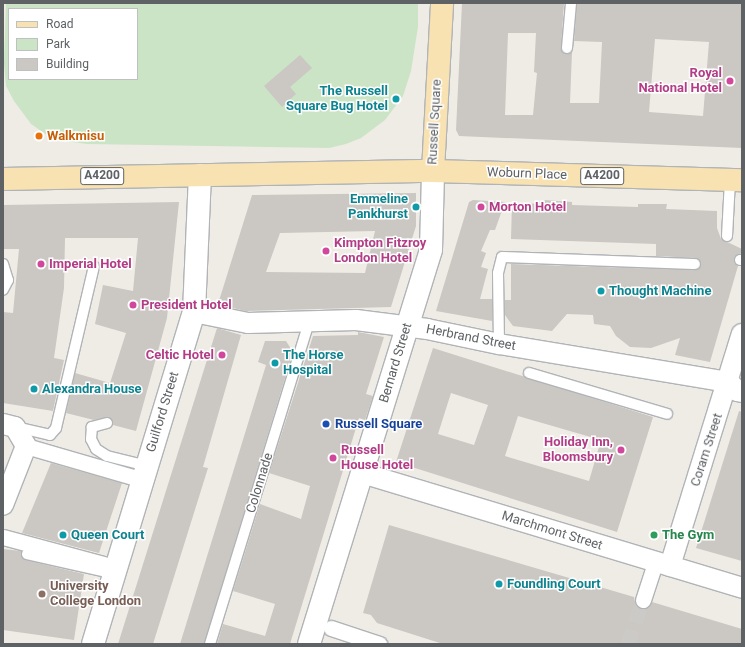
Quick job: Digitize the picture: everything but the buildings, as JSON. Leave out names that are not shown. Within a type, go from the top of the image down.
[{"type":"main road","name":"Russell Square","points":[[3,179],[433,171],[442,3]]},
{"type":"main road","name":"Woburn Place","points":[[433,171],[736,180]]},
{"type":"main road","name":"Bernard Street","points":[[309,644],[431,250],[433,171]]},
{"type":"main road","name":"Guilford Street","points":[[93,644],[110,569],[145,473],[194,312],[200,175]]},
{"type":"street","name":"Herbrand Street","points":[[194,312],[248,323],[356,320],[407,326],[735,387]]},
{"type":"street","name":"Coram Street","points":[[662,564],[735,387],[742,334]]},
{"type":"street","points":[[9,425],[26,446],[145,473]]},
{"type":"street","points":[[3,505],[26,446]]},
{"type":"street","name":"Marchmont Street","points":[[362,473],[742,588]]},
{"type":"street","points":[[3,537],[110,569]]},
{"type":"street","points":[[643,600],[662,564]]},
{"type":"street","points":[[331,628],[379,644]]},
{"type":"lane","points":[[568,48],[571,3]]},
{"type":"lane","points":[[727,236],[736,180]]},
{"type":"lane","points":[[499,344],[498,273],[502,257],[695,264]]},
{"type":"lane","points":[[3,264],[8,280],[3,290]]},
{"type":"lane","points":[[9,425],[50,435],[56,428],[94,266]]},
{"type":"lane","name":"Colonnade","points":[[210,644],[309,322]]},
{"type":"lane","points":[[529,373],[667,414]]},
{"type":"lane","points":[[107,423],[92,427],[91,438],[96,448],[107,456],[145,473]]},
{"type":"lane","points":[[27,554],[110,569]]},
{"type":"green space","points":[[6,3],[418,3],[418,27],[411,71],[403,96],[385,120],[361,138],[346,144],[329,148],[87,144],[65,141],[47,135],[31,124],[14,101],[6,86],[4,63]]},
{"type":"tunnel","points":[[628,644],[643,600]]},
{"type":"place","name":"Royal National Hotel","points":[[730,81]]},
{"type":"place","name":"The Russell Square Bug Hotel","points":[[396,99]]},
{"type":"place","name":"Walkmisu","points":[[39,136]]},
{"type":"place","name":"Emmeline Pankhurst","points":[[416,207]]},
{"type":"place","name":"Morton Hotel","points":[[481,207]]},
{"type":"place","name":"Kimpton Fitzroy London Hotel","points":[[326,251]]},
{"type":"place","name":"Imperial Hotel","points":[[41,264]]},
{"type":"place","name":"Thought Machine","points":[[601,291]]},
{"type":"place","name":"President Hotel","points":[[133,305]]},
{"type":"place","name":"Celtic Hotel","points":[[222,355]]},
{"type":"place","name":"The Horse Hospital","points":[[275,363]]},
{"type":"place","name":"Alexandra House","points":[[34,389]]},
{"type":"place","name":"Russell Square","points":[[326,424]]},
{"type":"place","name":"Holiday Inn, Bloomsbury","points":[[621,450]]},
{"type":"place","name":"Russell House Hotel","points":[[333,458]]},
{"type":"place","name":"Queen Court","points":[[63,535]]},
{"type":"place","name":"The Gym","points":[[654,535]]},
{"type":"place","name":"Foundling Court","points":[[499,584]]},
{"type":"place","name":"University College London","points":[[42,594]]}]
